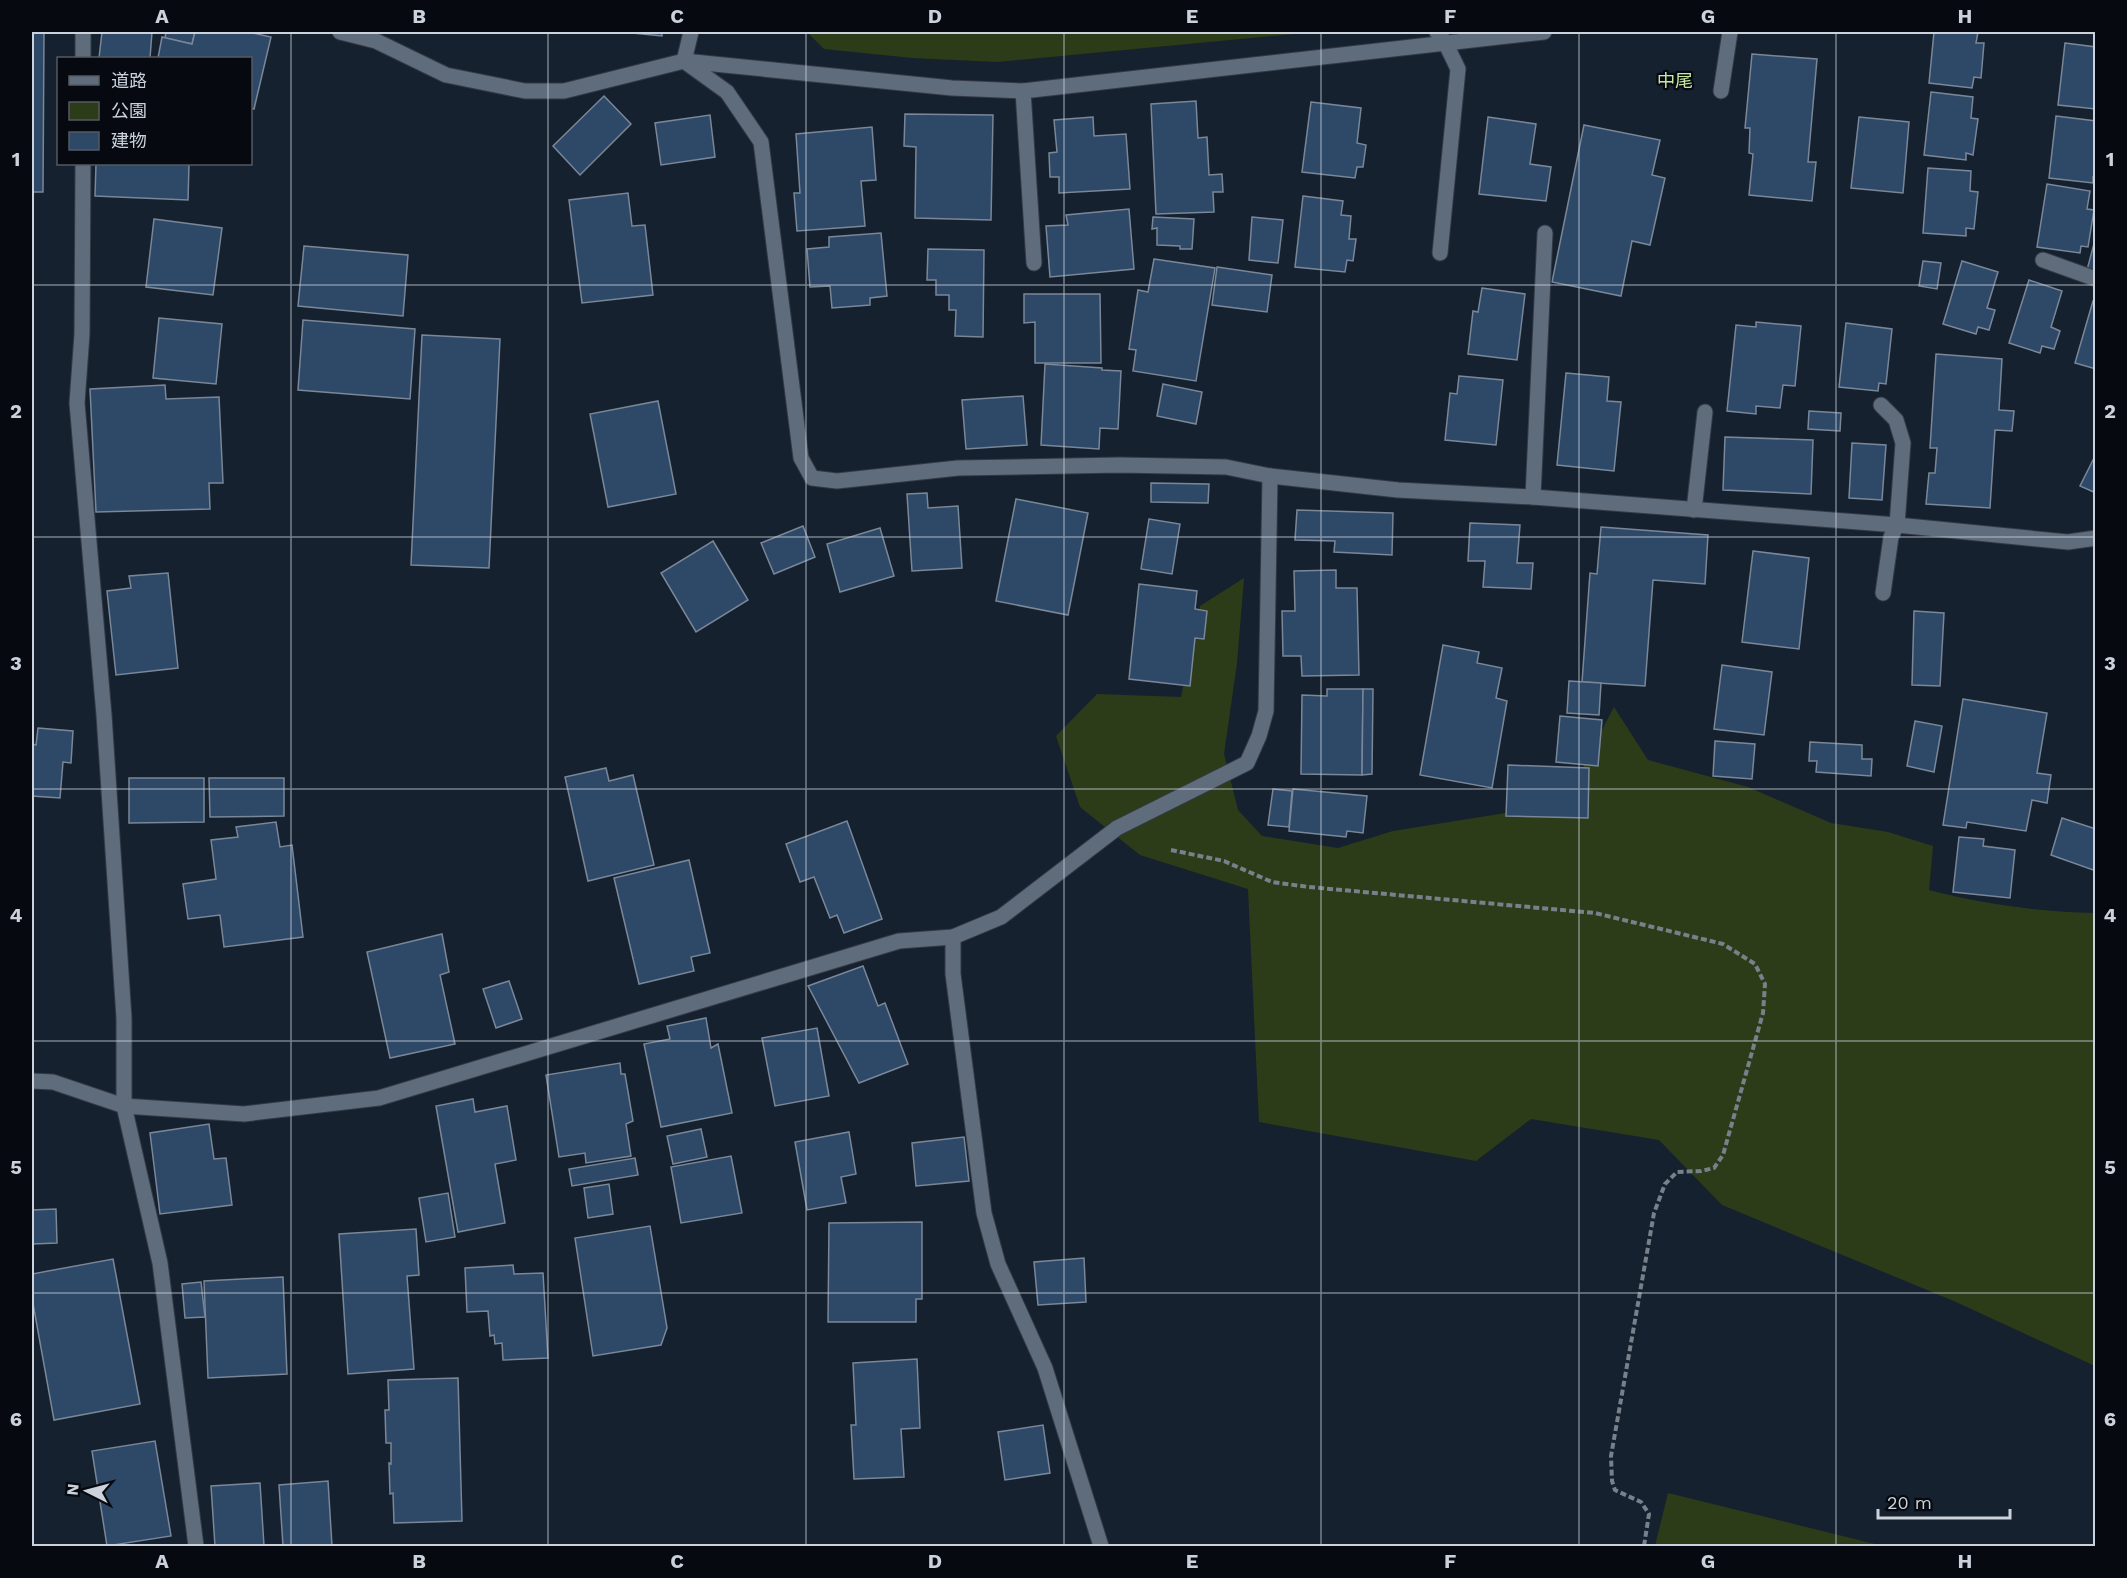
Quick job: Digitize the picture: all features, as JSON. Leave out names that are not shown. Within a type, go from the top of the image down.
[{"type":"street","points":[[83,32],[83,57]]},
{"type":"street","points":[[340,32],[376,41],[446,75],[525,91],[564,91],[684,61],[952,88],[1023,91],[1441,37],[1544,32]]},
{"type":"street","points":[[684,61],[692,32]]},
{"type":"street","points":[[1721,91],[1730,32]]},
{"type":"street","points":[[1440,253],[1458,69],[1441,37]]},
{"type":"street","points":[[684,61],[727,92],[761,142],[801,458],[812,478],[837,481],[958,468],[1119,465],[1226,467],[1270,476],[1398,490],[1533,497],[1897,525],[2068,542],[2096,538]]},
{"type":"street","points":[[1023,91],[1034,263]]},
{"type":"street","points":[[83,165],[82,334],[77,403],[104,715],[124,1018],[124,1106],[160,1263],[196,1546]]},
{"type":"street","points":[[1533,497],[1545,233]]},
{"type":"street","points":[[2043,260],[2096,279]]},
{"type":"street","points":[[1881,405],[1896,420],[1903,443],[1897,525],[1891,537],[1883,593]]},
{"type":"street","points":[[1694,510],[1705,412]]},
{"type":"street","points":[[32,1081],[53,1082],[124,1106],[244,1114],[379,1098],[899,941],[953,937],[1001,916],[1117,828],[1247,763],[1259,736],[1266,711],[1270,476]]},
{"type":"street","points":[[953,937],[953,974],[984,1213],[998,1264],[1045,1368],[1101,1546]]},
{"type":"path","points":[[1171,850],[1224,861],[1272,882],[1595,914],[1723,944],[1755,964],[1765,984],[1763,1013],[1723,1155],[1714,1168],[1677,1172],[1665,1184],[1654,1213],[1611,1456],[1612,1481],[1615,1490],[1641,1502],[1649,1514],[1644,1546]]},
{"type":"green space","points":[[807,32],[1293,32],[1294,34],[997,62],[912,58],[824,49]]},
{"type":"green space","points":[[1244,578],[1237,663],[1224,754],[1238,810],[1262,836],[1338,848],[1393,831],[1518,811],[1566,807],[1588,756],[1614,707],[1648,760],[1748,787],[1831,823],[1888,832],[1933,846],[1929,890],[2012,906],[2095,913],[2095,1366],[1956,1302],[1722,1205],[1659,1140],[1531,1119],[1476,1161],[1259,1122],[1248,889],[1140,855],[1080,807],[1056,736],[1097,694],[1181,697],[1200,606]]},
{"type":"green space","points":[[1668,1493],[1883,1546],[1655,1546]]},
{"type":"building","points":[[32,32],[44,32],[43,192],[32,192]]},
{"type":"building","points":[[102,32],[152,32],[150,57],[99,57]]},
{"type":"building","points":[[166,32],[195,32],[192,44],[165,38]]},
{"type":"building","points":[[195,32],[248,32],[271,37],[254,109],[252,108],[252,57],[158,57],[162,37],[192,44]]},
{"type":"building","points":[[622,32],[662,32],[662,36]]},
{"type":"building","points":[[1934,32],[1978,32],[1976,43],[1984,43],[1981,78],[1974,77],[1972,88],[1929,83]]},
{"type":"building","points":[[2065,43],[2096,47],[2096,109],[2058,105]]},
{"type":"building","points":[[1752,54],[1817,59],[1808,162],[1816,162],[1812,201],[1749,195],[1753,154],[1749,153],[1750,128],[1745,128]]},
{"type":"building","points":[[1931,92],[1973,97],[1971,118],[1978,119],[1973,155],[1966,153],[1966,160],[1924,155]]},
{"type":"building","points":[[604,96],[631,124],[580,175],[553,146]]},
{"type":"building","points":[[1196,101],[1198,138],[1207,137],[1209,175],[1222,174],[1223,192],[1213,192],[1214,212],[1156,214],[1151,104]]},
{"type":"building","points":[[1311,102],[1361,108],[1357,143],[1366,145],[1363,167],[1357,167],[1355,178],[1302,172]]},
{"type":"building","points":[[905,114],[993,115],[991,220],[915,218],[916,147],[904,146]]},
{"type":"building","points":[[710,115],[715,157],[661,165],[655,123]]},
{"type":"building","points":[[2056,116],[2096,121],[2096,178],[2093,177],[2093,183],[2049,178]]},
{"type":"building","points":[[1093,117],[1094,136],[1126,134],[1130,189],[1059,193],[1059,177],[1050,177],[1049,153],[1057,152],[1054,120]]},
{"type":"building","points":[[1488,117],[1536,124],[1530,164],[1551,167],[1546,201],[1479,194]]},
{"type":"building","points":[[1859,117],[1909,122],[1903,193],[1851,188]]},
{"type":"building","points":[[1584,125],[1660,140],[1652,175],[1665,178],[1650,245],[1632,241],[1621,296],[1552,282]]},
{"type":"building","points":[[872,127],[876,180],[861,181],[865,226],[797,231],[794,193],[800,193],[796,134]]},
{"type":"building","points":[[96,165],[189,165],[188,200],[95,196]]},
{"type":"building","points":[[1928,168],[1971,171],[1970,191],[1978,192],[1974,229],[1966,228],[1966,236],[1923,233]]},
{"type":"building","points":[[2047,184],[2090,191],[2087,209],[2094,210],[2088,247],[2081,246],[2080,253],[2037,247]]},
{"type":"building","points":[[628,193],[632,226],[645,225],[653,295],[582,303],[569,200]]},
{"type":"building","points":[[1303,196],[1343,201],[1341,215],[1351,216],[1349,239],[1356,239],[1353,261],[1347,260],[1345,272],[1295,267]]},
{"type":"building","points":[[1129,209],[1134,269],[1050,277],[1046,226],[1068,225],[1066,215]]},
{"type":"building","points":[[1153,217],[1194,219],[1192,249],[1157,245],[1157,228],[1152,229]]},
{"type":"building","points":[[1252,217],[1283,220],[1278,263],[1249,260]]},
{"type":"building","points":[[154,219],[222,228],[213,295],[146,287]]},
{"type":"building","points":[[881,233],[887,296],[870,298],[870,305],[832,308],[830,286],[810,287],[807,249],[829,247],[829,237]]},
{"type":"building","points":[[2096,241],[2096,272],[2087,270]]},
{"type":"building","points":[[304,246],[408,255],[403,316],[298,306]]},
{"type":"building","points":[[928,249],[984,250],[983,337],[955,336],[956,310],[949,310],[949,295],[936,295],[936,280],[927,280]]},
{"type":"building","points":[[1154,259],[1215,268],[1196,381],[1133,371],[1136,350],[1129,349],[1138,290],[1148,292]]},
{"type":"building","points":[[1923,261],[1941,263],[1937,289],[1919,286]]},
{"type":"building","points":[[1962,261],[1998,272],[1987,308],[1995,310],[1989,330],[1978,327],[1976,334],[1943,324]]},
{"type":"building","points":[[1217,267],[1272,275],[1267,312],[1212,305]]},
{"type":"building","points":[[2029,280],[2062,291],[2051,327],[2060,331],[2054,349],[2042,346],[2040,353],[2009,343]]},
{"type":"building","points":[[1482,288],[1525,294],[1517,360],[1468,354],[1473,311],[1478,312]]},
{"type":"building","points":[[1024,294],[1100,294],[1101,363],[1035,363],[1035,322],[1024,323]]},
{"type":"building","points":[[2093,301],[2096,302],[2096,369],[2075,363]]},
{"type":"building","points":[[159,318],[222,324],[216,384],[153,378]]},
{"type":"building","points":[[303,320],[415,329],[410,399],[298,390]]},
{"type":"building","points":[[1756,322],[1801,326],[1795,386],[1783,385],[1780,408],[1756,406],[1756,414],[1727,411],[1736,325],[1756,327]]},
{"type":"building","points":[[1846,323],[1892,329],[1886,384],[1879,383],[1878,391],[1839,387]]},
{"type":"building","points":[[422,335],[500,339],[489,568],[411,565]]},
{"type":"building","points":[[1936,354],[2002,359],[1999,410],[2014,411],[2012,431],[1995,430],[1990,508],[1926,504],[1929,473],[1935,473],[1937,448],[1930,448]]},
{"type":"building","points":[[1045,364],[1121,371],[1118,429],[1100,428],[1099,449],[1041,445]]},
{"type":"building","points":[[1566,373],[1609,377],[1607,401],[1621,402],[1614,471],[1557,465]]},
{"type":"building","points":[[1459,376],[1503,380],[1496,445],[1445,440],[1450,393],[1457,394]]},
{"type":"building","points":[[1163,384],[1202,392],[1196,424],[1157,416]]},
{"type":"building","points":[[165,385],[166,399],[219,397],[223,483],[209,483],[210,509],[96,512],[90,389]]},
{"type":"building","points":[[1023,396],[1027,445],[966,449],[962,400]]},
{"type":"building","points":[[658,401],[676,494],[608,507],[590,414]]},
{"type":"building","points":[[1809,411],[1841,413],[1840,431],[1808,429]]},
{"type":"building","points":[[1725,437],[1813,440],[1811,494],[1723,490]]},
{"type":"building","points":[[1852,443],[1886,445],[1882,500],[1849,498]]},
{"type":"building","points":[[2096,454],[2096,493],[2080,486]]},
{"type":"building","points":[[1151,483],[1209,484],[1208,503],[1151,502]]},
{"type":"building","points":[[927,493],[928,508],[958,506],[962,568],[912,571],[907,494]]},
{"type":"building","points":[[1016,499],[1088,513],[1068,615],[996,601]]},
{"type":"building","points":[[1297,510],[1393,513],[1392,555],[1334,552],[1335,541],[1295,540]]},
{"type":"building","points":[[1149,519],[1180,524],[1172,574],[1141,569]]},
{"type":"building","points":[[1470,523],[1520,525],[1517,563],[1533,563],[1531,589],[1483,587],[1485,561],[1468,561]]},
{"type":"building","points":[[803,526],[815,557],[774,574],[761,543]]},
{"type":"building","points":[[1601,527],[1708,535],[1705,584],[1653,580],[1645,686],[1582,682],[1590,573],[1597,574]]},
{"type":"building","points":[[880,528],[894,576],[840,592],[827,544]]},
{"type":"building","points":[[713,541],[748,600],[696,632],[661,573]]},
{"type":"building","points":[[1753,551],[1809,558],[1799,649],[1742,642]]},
{"type":"building","points":[[1336,570],[1336,588],[1357,588],[1359,675],[1302,676],[1301,656],[1283,656],[1282,611],[1295,611],[1294,571]]},
{"type":"building","points":[[168,573],[178,668],[116,675],[107,591],[131,588],[129,576]]},
{"type":"building","points":[[1139,584],[1197,591],[1195,609],[1207,611],[1204,639],[1195,638],[1190,686],[1129,679]]},
{"type":"building","points":[[1914,611],[1944,613],[1940,686],[1912,685]]},
{"type":"building","points":[[1443,645],[1479,652],[1477,663],[1502,668],[1496,698],[1507,701],[1492,788],[1420,775]]},
{"type":"building","points":[[1722,665],[1772,672],[1764,735],[1714,729]]},
{"type":"building","points":[[1569,681],[1601,683],[1599,715],[1567,713]]},
{"type":"building","points":[[1327,689],[1363,689],[1362,775],[1301,774],[1302,695],[1327,696]]},
{"type":"building","points":[[1363,689],[1373,689],[1372,774],[1362,775]]},
{"type":"building","points":[[1963,699],[2047,713],[2037,773],[2051,775],[2047,803],[2032,800],[2026,831],[1967,822],[1966,828],[1943,825]]},
{"type":"building","points":[[1560,716],[1602,720],[1598,766],[1556,762]]},
{"type":"building","points":[[1915,721],[1942,726],[1934,772],[1907,766]]},
{"type":"building","points":[[38,728],[73,731],[71,763],[63,762],[60,798],[32,796],[32,744],[36,745]]},
{"type":"building","points":[[1715,741],[1755,744],[1752,779],[1713,776]]},
{"type":"building","points":[[1810,742],[1862,745],[1862,759],[1872,759],[1871,776],[1816,772],[1817,761],[1809,761]]},
{"type":"building","points":[[1508,765],[1589,768],[1588,818],[1506,816]]},
{"type":"building","points":[[606,768],[609,781],[633,775],[654,865],[588,881],[565,777]]},
{"type":"building","points":[[129,778],[204,778],[204,822],[129,823]]},
{"type":"building","points":[[209,778],[284,778],[284,816],[210,817]]},
{"type":"building","points":[[1273,789],[1292,791],[1289,827],[1268,825]]},
{"type":"building","points":[[1293,789],[1367,796],[1363,833],[1347,831],[1346,837],[1289,831]]},
{"type":"building","points":[[2062,818],[2096,829],[2096,871],[2051,855]]},
{"type":"building","points":[[847,821],[882,919],[844,933],[837,915],[830,918],[814,877],[800,882],[786,844]]},
{"type":"building","points":[[276,822],[280,847],[292,845],[303,937],[224,947],[220,915],[188,919],[183,884],[216,879],[211,840],[238,837],[236,827]]},
{"type":"building","points":[[1959,837],[1984,839],[1983,846],[2015,850],[2010,898],[1953,892]]},
{"type":"building","points":[[689,860],[710,953],[691,957],[694,971],[639,984],[614,878]]},
{"type":"building","points":[[442,934],[449,972],[440,975],[455,1044],[390,1058],[367,952]]},
{"type":"building","points":[[863,966],[878,1006],[885,1003],[908,1064],[859,1083],[808,986]]},
{"type":"building","points":[[509,981],[522,1019],[496,1028],[483,989]]},
{"type":"building","points":[[706,1018],[711,1048],[718,1044],[732,1113],[661,1127],[644,1044],[670,1039],[667,1026]]},
{"type":"building","points":[[817,1028],[829,1096],[775,1106],[762,1038]]},
{"type":"building","points":[[620,1063],[621,1074],[625,1074],[633,1121],[626,1124],[631,1156],[586,1163],[585,1153],[559,1157],[546,1075]]},
{"type":"building","points":[[473,1099],[475,1112],[507,1106],[516,1160],[495,1164],[505,1223],[458,1232],[436,1106]]},
{"type":"building","points":[[209,1124],[214,1159],[226,1158],[232,1205],[160,1214],[150,1133]]},
{"type":"building","points":[[701,1129],[707,1157],[673,1164],[667,1136]]},
{"type":"building","points":[[849,1132],[856,1174],[841,1177],[846,1203],[807,1210],[795,1142]]},
{"type":"building","points":[[964,1137],[969,1181],[916,1186],[912,1143]]},
{"type":"building","points":[[731,1156],[742,1213],[681,1223],[671,1167]]},
{"type":"building","points":[[635,1158],[638,1175],[572,1186],[569,1169]]},
{"type":"building","points":[[609,1184],[613,1214],[588,1218],[584,1188]]},
{"type":"building","points":[[448,1193],[455,1237],[426,1242],[419,1198]]},
{"type":"building","points":[[56,1209],[57,1243],[32,1244],[32,1210]]},
{"type":"building","points":[[922,1222],[922,1299],[916,1299],[916,1322],[828,1322],[829,1223]]},
{"type":"building","points":[[650,1226],[667,1328],[661,1345],[593,1356],[575,1238]]},
{"type":"building","points":[[416,1229],[419,1275],[407,1276],[414,1369],[348,1374],[339,1234]]},
{"type":"building","points":[[1084,1258],[1086,1302],[1038,1305],[1034,1262]]},
{"type":"building","points":[[113,1259],[140,1404],[54,1420],[32,1298],[32,1274]]},
{"type":"building","points":[[513,1265],[514,1274],[543,1273],[548,1358],[503,1360],[502,1343],[495,1344],[494,1335],[490,1336],[488,1311],[467,1312],[465,1268]]},
{"type":"building","points":[[283,1277],[287,1374],[208,1378],[204,1281]]},
{"type":"building","points":[[201,1282],[205,1317],[185,1318],[182,1284]]},
{"type":"building","points":[[917,1359],[920,1428],[901,1429],[904,1477],[854,1479],[851,1425],[856,1425],[853,1363]]},
{"type":"building","points":[[458,1378],[462,1521],[394,1523],[393,1493],[390,1494],[391,1443],[386,1443],[385,1410],[389,1410],[388,1380]]},
{"type":"building","points":[[1043,1425],[1050,1473],[1005,1480],[998,1432]]},
{"type":"building","points":[[155,1441],[171,1536],[107,1546],[92,1451]]},
{"type":"building","points":[[328,1481],[332,1546],[283,1546],[279,1485]]},
{"type":"building","points":[[260,1483],[264,1546],[215,1546],[211,1486]]},
{"type":"district","name":"中尾","points":[[1675,80]]}]
